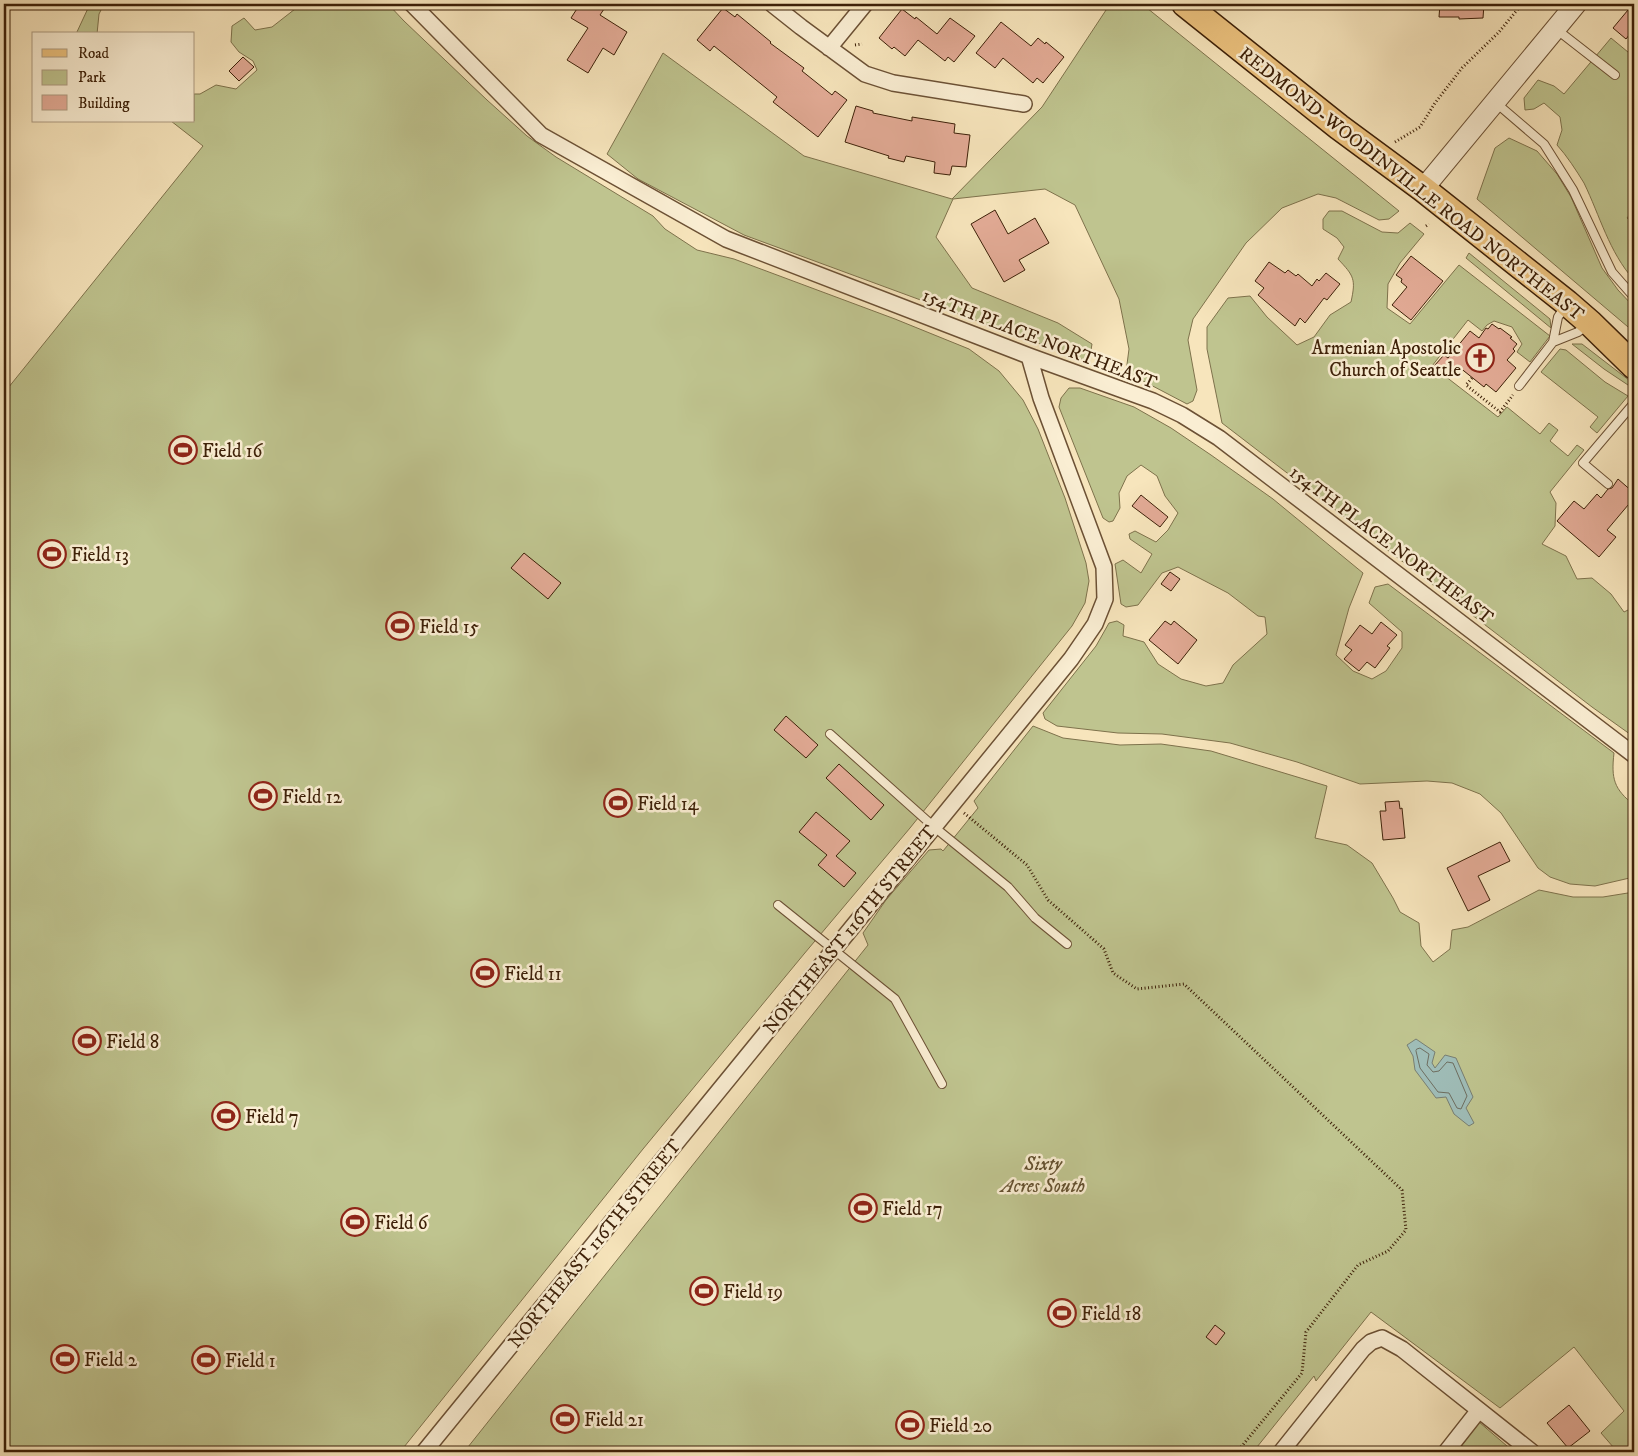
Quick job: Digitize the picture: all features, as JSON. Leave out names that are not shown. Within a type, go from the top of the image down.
[{"type":"main road","name":"REDMOND-WOODINVILLE ROAD NORTHEAST","points":[[1185,4],[1339,127],[1567,303],[1634,366]]},
{"type":"street","name":"154TH PLACE NORTHEAST","points":[[412,4],[541,135],[726,239],[1029,356],[1153,401],[1182,415],[1220,438],[1634,755]]},
{"type":"street","points":[[772,4],[865,74],[894,83],[1024,104]]},
{"type":"street","points":[[829,48],[865,4]]},
{"type":"street","points":[[1423,190],[1576,4]]},
{"type":"street","name":"NORTHEAST 116TH STREET","points":[[424,1452],[833,948],[1071,659],[1095,624],[1105,599],[1104,567],[1041,398],[1029,356]]},
{"type":"street","points":[[1281,1452],[1363,1350],[1371,1342],[1382,1338],[1402,1349],[1532,1452]]},
{"type":"street","points":[[1446,1452],[1480,1410]]},
{"type":"lane","points":[[1556,29],[1615,74]]},
{"type":"lane","points":[[1495,102],[1544,144],[1574,190],[1612,272],[1634,297]]},
{"type":"lane","points":[[1519,386],[1553,342],[1558,317],[1567,303]]},
{"type":"lane","points":[[1553,342],[1578,332],[1590,323]]},
{"type":"lane","points":[[1608,484],[1583,463],[1634,403]]},
{"type":"lane","points":[[830,734],[933,826],[1008,887],[1036,918],[1067,944]]},
{"type":"lane","points":[[778,905],[894,999],[942,1084]]},
{"type":"path","points":[[1395,142],[1420,128],[1435,102],[1462,68],[1499,32],[1522,4]]},
{"type":"path","points":[[855,44],[862,44]]},
{"type":"path","points":[[1472,378],[1466,385],[1500,412],[1519,386]]},
{"type":"path","points":[[952,803],[1027,865],[1048,900],[1104,948],[1114,973],[1137,989],[1184,984],[1402,1190],[1406,1230],[1388,1251],[1358,1266],[1306,1332],[1302,1373],[1237,1452]]},
{"type":"green space","points":[[90,4],[104,4],[99,14],[97,32],[77,32]]},
{"type":"green space","points":[[298,4],[388,4],[527,136],[556,157],[653,216],[665,229],[697,250],[734,259],[895,319],[969,349],[999,371],[1023,400],[1038,429],[1065,498],[1086,563],[1089,581],[1085,603],[1072,626],[910,828],[643,1149],[400,1452],[4,1452],[4,393],[203,146],[172,122],[195,122],[195,94],[200,94],[216,85],[236,89],[257,70],[253,61],[239,52],[231,42],[232,26],[244,18],[255,30],[272,27],[295,9]]},
{"type":"green space","points":[[1110,4],[1142,4],[1399,211],[1389,219],[1379,220],[1336,198],[1318,194],[1282,208],[1246,243],[1193,319],[1188,340],[1197,390],[1193,401],[1187,404],[1126,372],[1129,349],[1119,299],[1075,205],[1045,189],[953,199],[936,237],[972,288],[1058,323],[1092,344],[1089,362],[744,235],[638,179],[607,154],[663,53],[804,156],[952,199],[1042,107]]},
{"type":"green space","points":[[1611,38],[1634,57],[1634,209],[1627,218],[1634,224],[1634,280],[1611,246],[1584,183],[1557,145],[1562,130],[1560,117],[1544,103],[1534,109],[1525,110],[1524,98],[1538,80],[1554,86],[1564,94]]},
{"type":"green space","points":[[1509,138],[1537,151],[1557,174],[1571,197],[1602,268],[1618,290],[1634,307],[1634,332],[1477,199],[1495,148]]},
{"type":"green space","points":[[1329,211],[1342,211],[1382,232],[1398,233],[1410,223],[1424,234],[1400,263],[1388,284],[1387,308],[1410,324],[1459,265],[1550,336],[1530,362],[1517,352],[1522,344],[1512,327],[1494,321],[1482,331],[1468,320],[1432,366],[1498,417],[1507,407],[1540,434],[1549,423],[1558,430],[1550,441],[1568,456],[1577,445],[1584,450],[1550,492],[1556,503],[1555,526],[1542,544],[1566,556],[1577,579],[1592,578],[1611,594],[1624,612],[1634,607],[1634,737],[1592,707],[1222,423],[1207,349],[1207,327],[1228,298],[1250,296],[1267,317],[1297,345],[1314,337],[1330,315],[1351,302],[1352,278],[1338,259],[1344,247],[1337,238],[1323,229],[1323,219]]},
{"type":"green space","points":[[1469,253],[1550,319],[1551,328],[1466,258]]},
{"type":"green space","points":[[1572,344],[1582,344],[1634,384],[1634,389],[1604,369]]},
{"type":"green space","points":[[1560,349],[1566,350],[1605,382],[1628,396],[1597,433],[1590,427],[1598,417],[1541,372]]},
{"type":"green space","points":[[1069,388],[1080,388],[1134,407],[1171,428],[1273,499],[1363,573],[1349,608],[1336,655],[1353,671],[1372,679],[1386,671],[1402,648],[1402,632],[1369,603],[1375,587],[1388,584],[1614,753],[1613,770],[1615,783],[1622,794],[1634,805],[1634,877],[1595,886],[1570,884],[1550,877],[1538,868],[1501,813],[1480,794],[1452,783],[1427,781],[1360,784],[1297,762],[1230,743],[1162,734],[1118,733],[1057,726],[1045,719],[1043,713],[1096,646],[1109,623],[1117,621],[1124,625],[1123,636],[1144,642],[1158,664],[1181,679],[1206,686],[1223,683],[1233,665],[1267,634],[1265,617],[1258,616],[1228,593],[1178,567],[1162,573],[1138,605],[1126,607],[1121,604],[1115,564],[1123,560],[1141,573],[1152,554],[1130,539],[1129,534],[1135,531],[1156,542],[1168,530],[1178,513],[1165,496],[1157,476],[1141,465],[1127,476],[1119,493],[1120,508],[1113,521],[1109,522],[1103,518],[1059,407],[1061,398]]},
{"type":"green space","name":"Sixty Acres South","points":[[1033,726],[1063,738],[1120,745],[1161,744],[1211,751],[1327,786],[1315,838],[1347,845],[1372,863],[1400,912],[1419,923],[1421,946],[1433,962],[1450,949],[1452,930],[1468,927],[1539,890],[1573,897],[1603,897],[1634,892],[1634,1326],[1629,1331],[1634,1336],[1634,1452],[1612,1452],[1614,1448],[1601,1433],[1624,1411],[1574,1347],[1500,1408],[1371,1312],[1316,1381],[1314,1376],[1253,1452],[464,1452],[868,945],[863,933],[886,900],[929,850],[941,849],[943,851],[978,808],[974,801]]},
{"type":"green space","points":[[1479,1422],[1514,1452],[1457,1452]]},
{"type":"water","points":[[1416,1039],[1435,1052],[1432,1063],[1435,1068],[1445,1055],[1456,1058],[1473,1097],[1466,1108],[1474,1123],[1469,1126],[1454,1114],[1446,1097],[1436,1098],[1415,1070],[1413,1056],[1407,1045]]},
{"type":"building","points":[[580,4],[595,4],[604,9],[600,15],[627,32],[614,55],[603,48],[588,73],[567,60],[588,28],[571,18]]},
{"type":"building","points":[[1440,4],[1484,4],[1483,18],[1459,19],[1459,17],[1439,17]]},
{"type":"building","points":[[1633,4],[1634,29],[1626,39],[1613,28]]},
{"type":"building","points":[[723,8],[735,17],[737,14],[770,43],[804,68],[802,71],[832,95],[835,91],[847,100],[818,137],[773,102],[777,97],[714,46],[710,51],[697,40]]},
{"type":"building","points":[[902,9],[915,19],[916,17],[937,34],[950,18],[975,36],[954,62],[948,57],[945,61],[918,40],[905,56],[894,47],[892,49],[879,38]]},
{"type":"building","points":[[1001,22],[1031,46],[1038,38],[1064,57],[1043,83],[1037,78],[1033,83],[1003,58],[995,68],[976,53]]},
{"type":"building","points":[[243,57],[254,67],[239,81],[229,71]]},
{"type":"building","points":[[856,106],[873,111],[873,113],[912,121],[912,117],[955,124],[954,133],[970,135],[966,167],[952,166],[950,175],[934,173],[935,162],[906,156],[904,162],[845,142]]},
{"type":"building","points":[[995,210],[1008,234],[1035,218],[1049,243],[1019,260],[1025,270],[1004,282],[971,224]]},
{"type":"building","points":[[1411,256],[1443,281],[1411,320],[1392,305],[1407,287],[1401,282],[1402,279],[1396,275]]},
{"type":"building","points":[[1269,262],[1285,273],[1288,270],[1296,276],[1298,274],[1312,286],[1317,279],[1319,281],[1326,273],[1340,284],[1327,300],[1324,298],[1305,323],[1300,318],[1295,326],[1258,295],[1264,288],[1255,281]]},
{"type":"building","name":"Armenian Apostolic Church of Seattle","points":[[1492,324],[1512,337],[1510,338],[1517,344],[1513,349],[1515,351],[1507,360],[1516,368],[1496,392],[1486,384],[1484,387],[1459,367],[1449,378],[1434,366],[1444,355],[1448,358],[1470,331],[1479,338],[1486,328],[1488,329]]},
{"type":"building","points":[[1618,479],[1634,493],[1634,498],[1607,530],[1616,537],[1599,557],[1557,521],[1574,501],[1584,509],[1597,494],[1601,498],[1608,489],[1612,488]]},
{"type":"building","points":[[1141,495],[1168,517],[1160,527],[1132,506]]},
{"type":"building","points":[[524,553],[561,583],[548,599],[511,568]]},
{"type":"building","points":[[1170,572],[1180,579],[1171,591],[1161,584]]},
{"type":"building","points":[[1165,621],[1171,625],[1174,621],[1197,640],[1178,664],[1149,640]]},
{"type":"building","points":[[1381,622],[1397,635],[1387,646],[1390,648],[1375,668],[1367,662],[1359,671],[1344,659],[1352,650],[1345,645],[1360,625],[1372,634]]},
{"type":"building","points":[[786,716],[818,745],[806,758],[774,730]]},
{"type":"building","points":[[839,764],[884,805],[871,820],[826,778]]},
{"type":"building","points":[[1399,801],[1400,809],[1402,808],[1405,838],[1383,840],[1380,811],[1386,811],[1385,802]]},
{"type":"building","points":[[816,812],[850,841],[836,856],[856,873],[844,887],[818,865],[827,855],[799,832]]},
{"type":"building","points":[[1500,842],[1510,861],[1478,876],[1490,900],[1468,911],[1447,868]]},
{"type":"building","points":[[1215,1325],[1225,1333],[1216,1345],[1206,1337]]},
{"type":"building","points":[[1569,1405],[1590,1431],[1568,1448],[1547,1423]]},
{"type":"place","name":"Armenian Apostolic Church of Seattle","points":[[1480,358]]},
{"type":"place","name":"Field 16","points":[[183,450]]},
{"type":"place","name":"Field 13","points":[[52,554]]},
{"type":"place","name":"Field 15","points":[[400,626]]},
{"type":"place","name":"Field 12","points":[[263,796]]},
{"type":"place","name":"Field 14","points":[[618,803]]},
{"type":"place","name":"Field 11","points":[[485,973]]},
{"type":"place","name":"Field 8","points":[[87,1041]]},
{"type":"place","name":"Field 7","points":[[226,1116]]},
{"type":"place","name":"Field 17","points":[[863,1208]]},
{"type":"place","name":"Field 6","points":[[355,1222]]},
{"type":"place","name":"Field 19","points":[[704,1291]]},
{"type":"place","name":"Field 18","points":[[1062,1313]]},
{"type":"place","name":"Field 2","points":[[65,1359]]},
{"type":"place","name":"Field 1","points":[[206,1360]]},
{"type":"place","name":"Field 21","points":[[565,1419]]},
{"type":"place","name":"Field 20","points":[[910,1425]]}]
